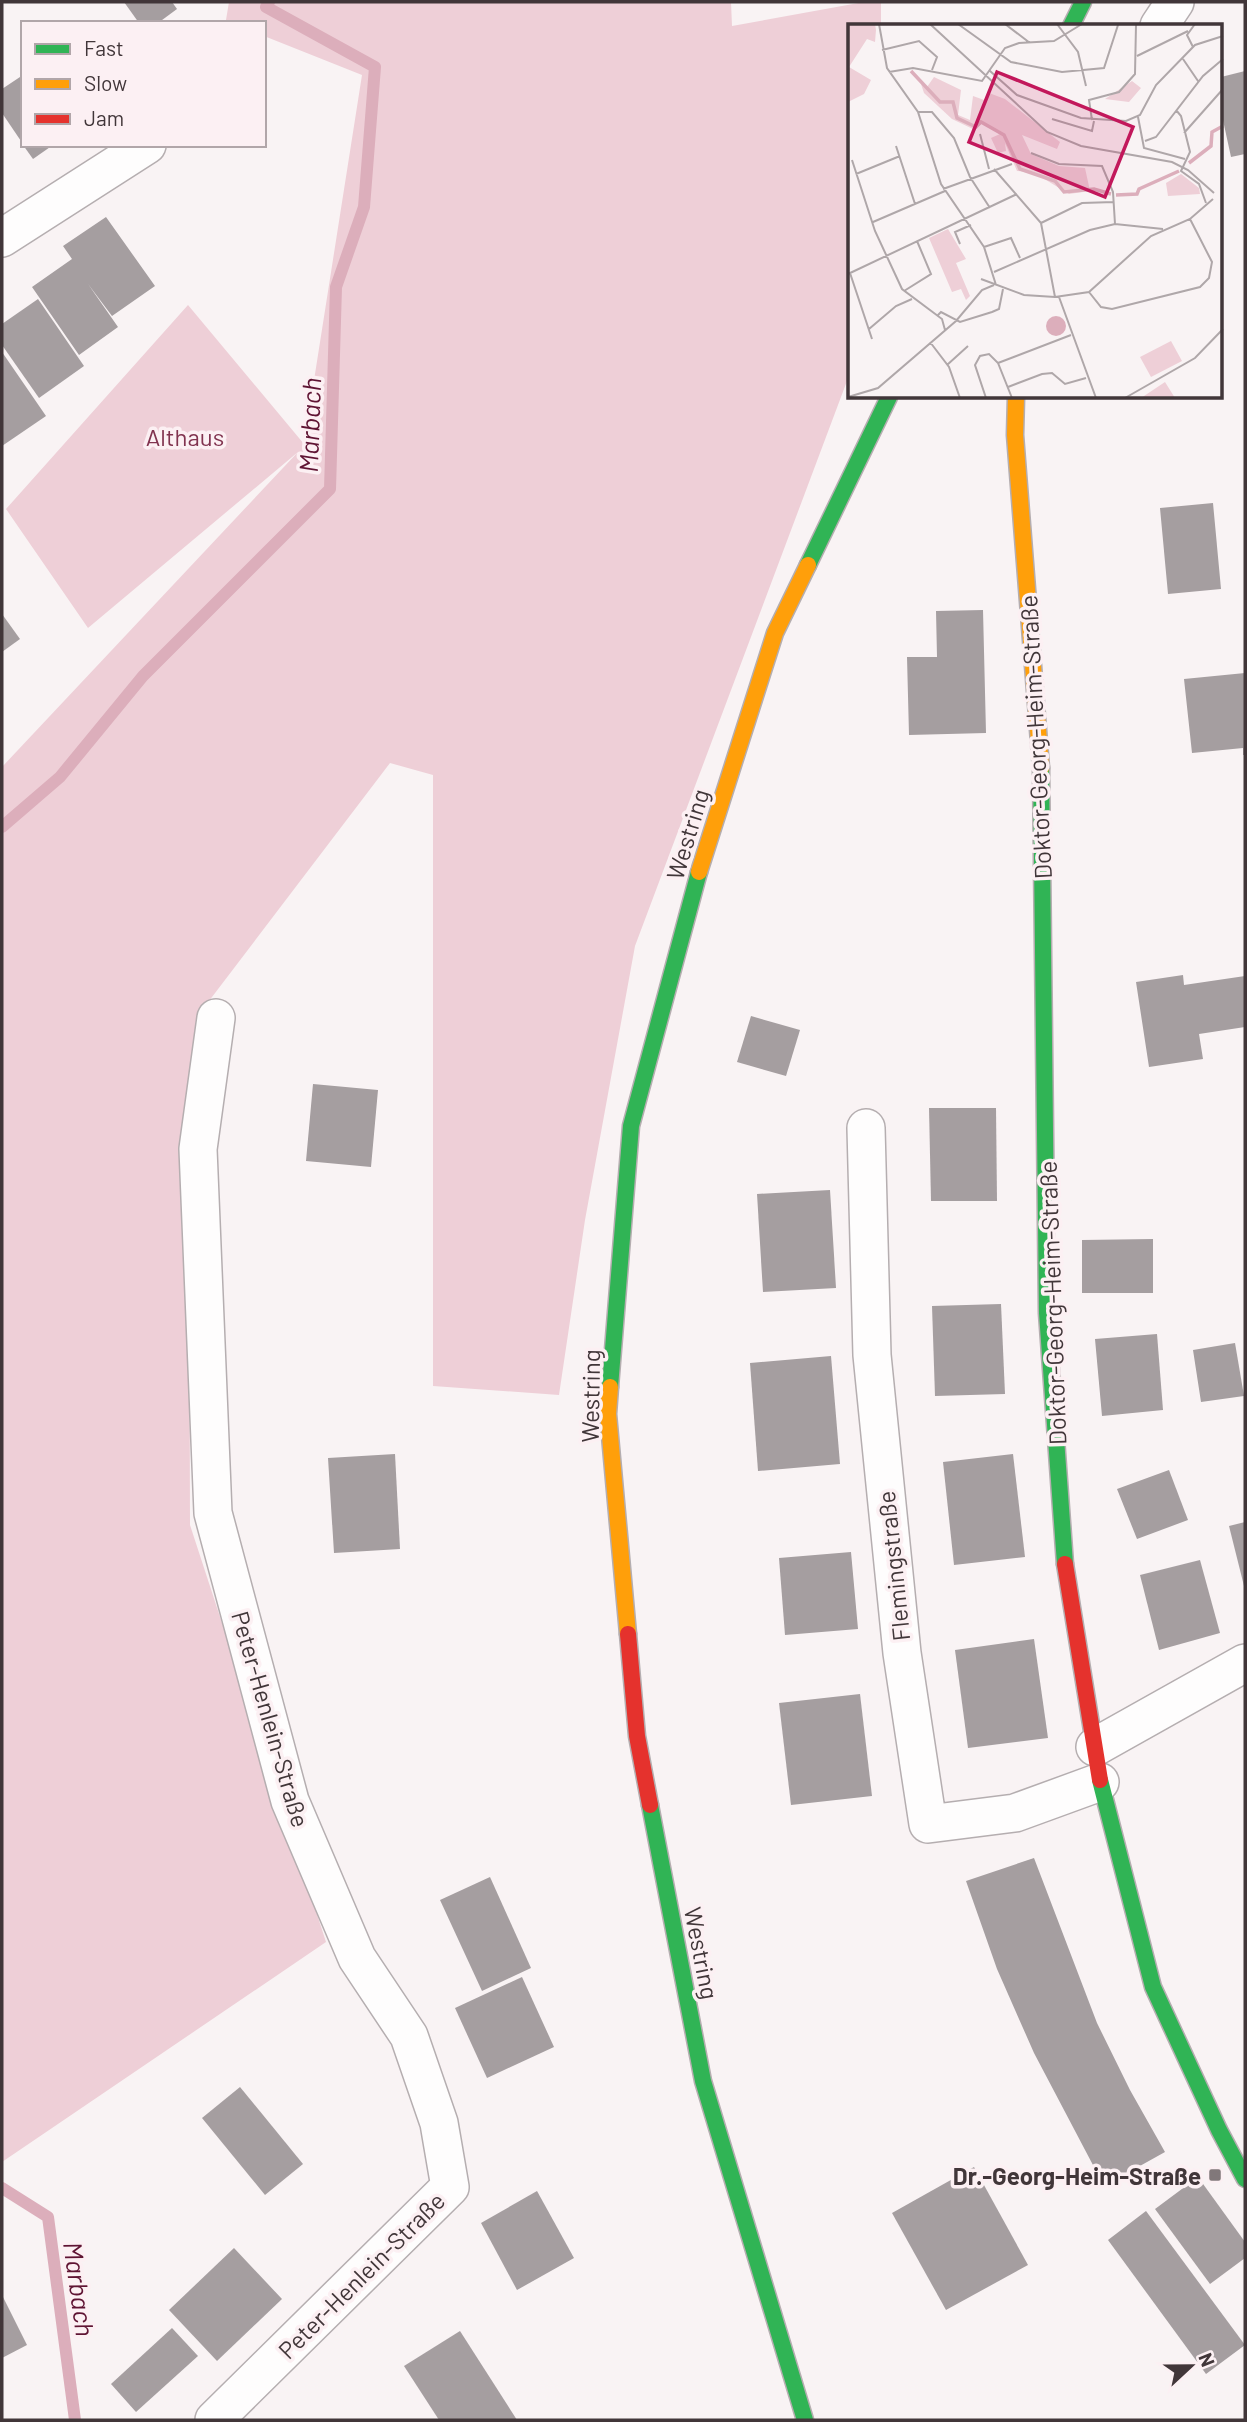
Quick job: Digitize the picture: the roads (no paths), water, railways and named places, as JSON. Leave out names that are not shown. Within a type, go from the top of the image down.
[{"type":"main road","points":[[1072,24],[1083,2]]},
{"type":"main road","name":"Westring","points":[[805,2420],[703,2081],[637,1736],[608,1414],[631,1126],[694,888],[775,634],[888,399]]},
{"type":"main road","name":"Doktor-Georg-Heim-Straße","points":[[1016,399],[1015,435],[1043,790],[1047,1313],[1065,1563],[1098,1765],[1153,1987],[1219,2130],[1245,2179]]},
{"type":"street","points":[[1160,24],[1175,2]]},
{"type":"street","points":[[2,238],[144,147]]},
{"type":"street","name":"Peter-Henlein-Straße","points":[[214,2420],[450,2187],[439,2123],[410,2036],[357,1958],[290,1801],[213,1513],[198,1149],[216,1018]]},
{"type":"street","name":"Flemingstraße","points":[[866,1128],[872,1355],[902,1653],[928,1824],[1016,1813],[1098,1765]]},
{"type":"street","points":[[1098,1765],[1245,1663]]},
{"type":"waterway","name":"Marbach","points":[[2,827],[60,777],[143,676],[330,489],[336,287],[364,207],[375,67],[266,7],[269,2]]},
{"type":"waterway","name":"Marbach","points":[[2,2188],[48,2217],[75,2420]]},
{"type":"place","name":"Dr.-Georg-Heim-Straße","points":[[1215,2175]]},
{"type":"park label","name":"Althaus","points":[[185,436]]}]
